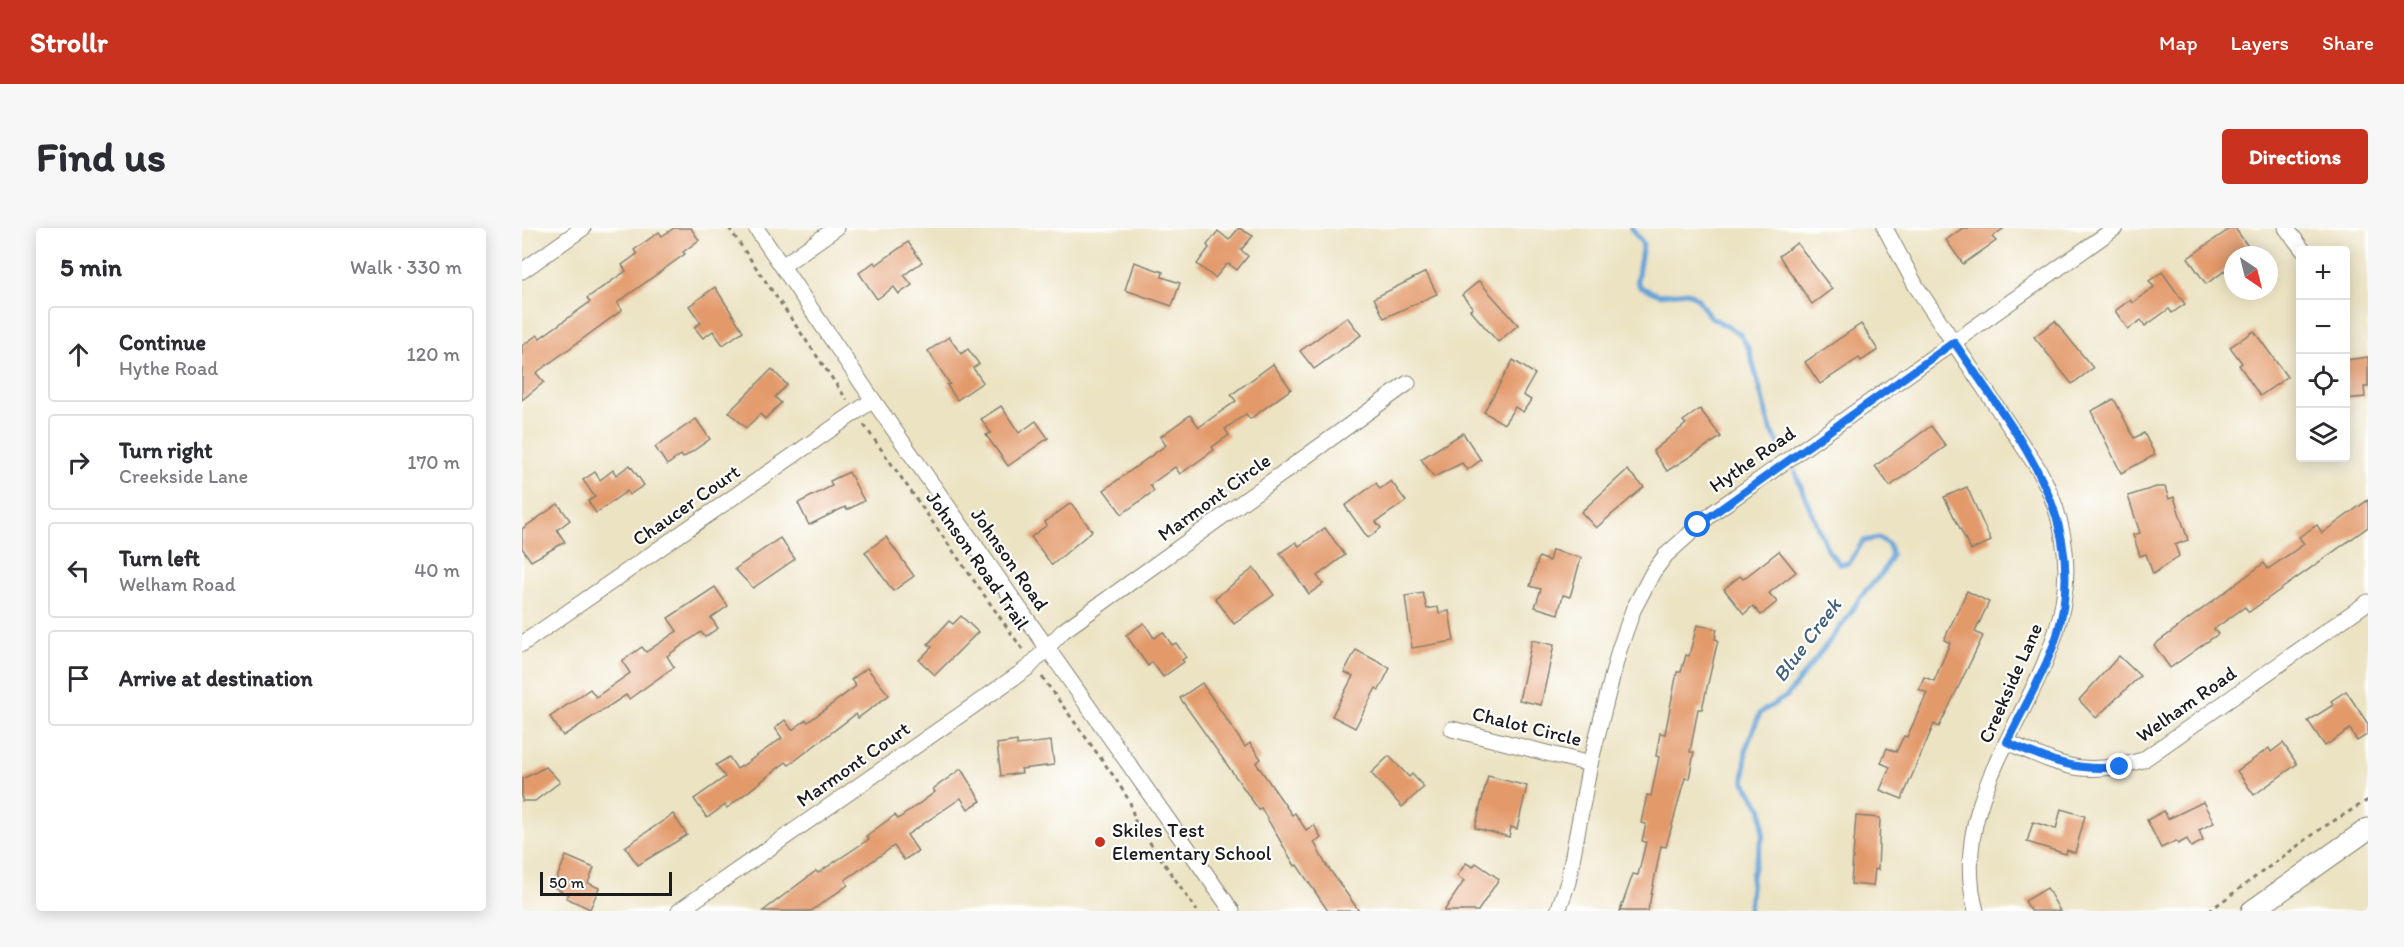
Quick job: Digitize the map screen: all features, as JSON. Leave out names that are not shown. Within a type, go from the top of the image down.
[{"type":"main road","points":[[2252,911],[2368,829]]},
{"type":"street","points":[[522,271],[583,228]]},
{"type":"street","name":"Johnson Road","points":[[756,228],[873,400],[1232,911]]},
{"type":"street","points":[[782,266],[836,228]]},
{"type":"street","name":"Creekside Lane","points":[[1885,228],[1911,278],[2039,470],[2053,501],[2063,541],[2065,591],[2057,632],[1982,798],[1973,830],[1970,880],[1976,911]]},
{"type":"street","name":"Hythe Road","points":[[1558,911],[1568,882],[1590,764],[1625,630],[1641,591],[1666,555],[1714,512],[2115,228]]},
{"type":"street","points":[[2286,228],[2300,246]]},
{"type":"street","name":"Marmont Circle","points":[[1046,647],[1063,631],[1408,383]]},
{"type":"street","name":"Chaucer Court","points":[[522,644],[873,400]]},
{"type":"street","name":"Welham Road","points":[[2007,742],[2072,767],[2096,770],[2120,767],[2143,760],[2368,602]]},
{"type":"street","name":"Marmont Court","points":[[679,911],[1033,664],[1046,647]]},
{"type":"street","name":"Chalot Circle","points":[[1452,729],[1590,764]]},
{"type":"path","name":"Johnson Road Trail","points":[[729,228],[856,413],[1115,778],[1130,802],[1135,821],[1197,911]]},
{"type":"path","points":[[2209,911],[2322,828],[2368,800]]},
{"type":"building","points":[[674,228],[691,228],[699,240],[683,252],[685,254],[617,303],[622,310],[536,373],[544,382],[522,400],[522,346],[537,335],[540,338],[590,302],[587,298],[626,271],[622,265],[637,254],[634,250],[659,232],[662,236]]},
{"type":"building","points":[[1239,228],[1253,236],[1241,250],[1248,256],[1237,270],[1229,264],[1226,265],[1215,278],[1197,264],[1218,231],[1229,240]]},
{"type":"building","points":[[1963,228],[2004,228],[1992,237],[1996,241],[1963,264],[1946,240]]},
{"type":"building","points":[[2231,228],[2235,228],[2248,246],[2224,246],[2224,271],[2206,284],[2188,258]]},
{"type":"building","points":[[908,242],[922,262],[904,275],[912,285],[899,294],[894,287],[877,299],[859,273],[874,262],[876,265]]},
{"type":"building","points":[[1797,243],[1832,289],[1812,304],[1779,256]]},
{"type":"building","points":[[1134,262],[1163,272],[1162,277],[1180,283],[1172,306],[1125,290]]},
{"type":"building","points":[[1426,272],[1437,294],[1384,318],[1374,298]]},
{"type":"building","points":[[2162,272],[2185,304],[2172,313],[2169,309],[2145,326],[2141,320],[2128,329],[2115,311],[2130,300],[2132,303],[2154,287],[2149,281]]},
{"type":"building","points":[[1479,281],[1518,325],[1498,342],[1470,310],[1473,308],[1462,295]]},
{"type":"building","points":[[715,287],[743,331],[723,345],[713,331],[703,338],[694,327],[701,323],[689,306]]},
{"type":"building","points":[[1347,317],[1361,335],[1314,369],[1300,351]]},
{"type":"building","points":[[2055,321],[2093,368],[2072,384],[2034,337]]},
{"type":"building","points":[[1861,324],[1878,350],[1861,361],[1859,358],[1820,384],[1805,362]]},
{"type":"building","points":[[2254,331],[2287,377],[2260,396],[2239,365],[2242,363],[2230,347]]},
{"type":"building","points":[[949,337],[961,354],[968,349],[979,364],[973,368],[983,382],[957,400],[947,385],[950,384],[928,351]]},
{"type":"building","points":[[2368,357],[2368,387],[2364,387],[2365,397],[2350,399],[2350,359]]},
{"type":"building","points":[[1513,360],[1535,374],[1523,395],[1531,400],[1523,412],[1515,407],[1504,424],[1484,412]]},
{"type":"building","points":[[1273,364],[1291,389],[1250,419],[1246,414],[1225,429],[1229,435],[1212,447],[1214,450],[1180,474],[1175,467],[1150,485],[1154,491],[1122,514],[1104,490],[1166,445],[1160,437],[1190,415],[1199,427],[1236,401],[1231,395]]},
{"type":"building","points":[[772,369],[787,385],[775,397],[781,403],[765,419],[760,414],[746,428],[729,412]]},
{"type":"building","points":[[2114,399],[2134,438],[2144,433],[2155,455],[2121,473],[2091,411]]},
{"type":"building","points":[[1001,406],[1019,433],[1036,421],[1048,438],[1008,466],[986,435],[991,433],[981,419]]},
{"type":"building","points":[[1700,409],[1721,437],[1667,471],[1653,451],[1686,424],[1683,421]]},
{"type":"building","points":[[696,419],[710,439],[683,458],[681,455],[667,465],[655,447]]},
{"type":"building","points":[[1931,426],[1946,446],[1890,486],[1875,466]]},
{"type":"building","points":[[1463,433],[1481,460],[1467,470],[1462,463],[1434,477],[1421,459]]},
{"type":"building","points":[[630,465],[644,485],[629,495],[627,491],[596,513],[588,501],[595,497],[583,480],[595,472],[600,480],[613,470],[616,475]]},
{"type":"building","points":[[1627,470],[1644,487],[1596,528],[1581,512]]},
{"type":"building","points":[[849,472],[864,501],[847,510],[845,507],[809,525],[798,503],[832,486],[830,481]]},
{"type":"building","points":[[1391,481],[1406,501],[1376,522],[1381,528],[1368,538],[1345,506],[1376,483],[1380,489]]},
{"type":"building","points":[[1967,487],[1991,541],[1971,550],[1944,497]]},
{"type":"building","points":[[2156,487],[2165,487],[2169,499],[2174,497],[2188,540],[2175,545],[2179,556],[2153,574],[2146,554],[2140,556],[2133,535],[2140,533],[2128,496]]},
{"type":"building","points":[[2368,500],[2368,527],[2249,612],[2245,607],[2214,629],[2218,634],[2170,668],[2154,645],[2264,563],[2268,569],[2304,544],[2299,537],[2317,525],[2322,533]]},
{"type":"building","points":[[1071,503],[1092,531],[1052,565],[1031,537],[1047,525],[1045,522]]},
{"type":"building","points":[[558,504],[570,520],[557,530],[565,542],[531,561],[522,548],[522,529]]},
{"type":"building","points":[[1325,528],[1345,555],[1317,576],[1323,584],[1309,594],[1280,553],[1296,542],[1299,546]]},
{"type":"building","points":[[886,537],[914,576],[893,591],[865,552]]},
{"type":"building","points":[[780,538],[795,559],[753,588],[735,569]]},
{"type":"building","points":[[1552,550],[1581,558],[1570,597],[1563,595],[1558,614],[1535,607],[1541,589],[1530,586],[1539,557],[1549,561]]},
{"type":"building","points":[[1779,551],[1796,572],[1769,593],[1777,602],[1761,615],[1753,606],[1744,614],[1724,589],[1740,576],[1743,579]]},
{"type":"building","points":[[1254,568],[1274,595],[1234,624],[1215,598]]},
{"type":"building","points":[[715,587],[728,606],[711,618],[718,628],[705,637],[701,632],[667,656],[674,667],[629,699],[626,695],[563,736],[550,717],[590,689],[596,697],[630,673],[622,661],[642,647],[646,652],[677,631],[668,618]]},
{"type":"building","points":[[1967,591],[1989,602],[1975,632],[1983,636],[1939,727],[1934,724],[1902,799],[1880,790],[1890,767],[1881,763],[1887,748],[1896,752],[1904,736],[1907,737],[1927,693],[1919,689],[1924,677],[1934,681],[1950,643],[1944,640]]},
{"type":"building","points":[[1423,593],[1427,609],[1438,607],[1439,613],[1449,611],[1454,641],[1412,648],[1405,596]]},
{"type":"building","points":[[961,616],[978,632],[935,675],[919,660],[932,647],[928,644],[949,621],[953,624]]},
{"type":"building","points":[[1144,623],[1154,638],[1163,632],[1172,645],[1176,643],[1186,657],[1182,660],[1184,662],[1163,677],[1152,662],[1148,666],[1126,635]]},
{"type":"building","points":[[1697,625],[1717,629],[1715,639],[1718,640],[1702,709],[1698,709],[1690,752],[1694,752],[1689,779],[1685,778],[1666,847],[1661,846],[1648,911],[1620,911],[1633,874],[1638,875],[1646,842],[1642,841],[1646,824],[1641,823],[1647,795],[1651,796],[1659,757],[1656,756],[1660,733],[1665,734],[1677,672],[1681,672],[1686,655],[1689,656]]},
{"type":"building","points":[[1532,640],[1554,645],[1541,705],[1519,700]]},
{"type":"building","points":[[1356,650],[1390,668],[1379,690],[1376,688],[1355,728],[1332,716],[1353,676],[1344,672]]},
{"type":"building","points":[[2119,656],[2140,676],[2096,718],[2079,700]]},
{"type":"building","points":[[867,668],[889,695],[858,718],[856,714],[789,765],[786,762],[727,808],[725,805],[707,818],[694,799],[725,777],[716,765],[729,757],[737,769],[742,766],[782,738],[775,728],[785,720],[792,730],[806,720],[808,722],[856,686],[851,680]]},
{"type":"building","points":[[1202,683],[1245,747],[1250,743],[1261,759],[1256,763],[1292,815],[1295,813],[1306,830],[1314,825],[1321,838],[1314,842],[1325,863],[1359,911],[1328,911],[1297,865],[1295,866],[1261,808],[1259,810],[1180,698]]},
{"type":"building","points":[[2346,691],[2368,724],[2368,734],[2357,741],[2350,729],[2325,746],[2308,721],[2333,705],[2331,701]]},
{"type":"building","points":[[1017,741],[1017,745],[1051,741],[1054,765],[1021,769],[1022,773],[1001,776],[997,744]]},
{"type":"building","points":[[2283,743],[2297,764],[2254,795],[2237,771],[2269,748],[2271,752]]},
{"type":"building","points":[[1389,756],[1409,777],[1412,774],[1424,787],[1402,807],[1371,773]]},
{"type":"building","points":[[546,767],[560,782],[535,801],[522,801],[522,779]]},
{"type":"building","points":[[961,769],[981,801],[968,809],[961,798],[907,835],[918,851],[904,860],[894,846],[845,880],[848,885],[811,911],[763,911],[816,871],[818,873],[869,839],[866,836],[895,815],[898,819],[935,792],[933,789]]},
{"type":"building","points":[[1488,776],[1527,786],[1517,829],[1511,827],[1509,837],[1475,828]]},
{"type":"building","points":[[2203,802],[2214,823],[2199,830],[2203,841],[2191,847],[2187,839],[2161,848],[2147,820],[2164,811],[2168,819]]},
{"type":"building","points":[[2061,809],[2085,816],[2075,853],[2067,850],[2066,854],[2027,842],[2033,822],[2056,829]]},
{"type":"building","points":[[673,814],[687,835],[638,865],[625,847]]},
{"type":"building","points":[[1856,816],[1880,818],[1878,870],[1875,869],[1873,886],[1851,884]]},
{"type":"building","points":[[566,856],[594,868],[588,883],[599,888],[590,909],[566,898],[568,894],[553,887]]},
{"type":"building","points":[[1466,863],[1473,867],[1476,863],[1499,879],[1478,911],[1444,911],[1464,881],[1457,876]]},
{"type":"building","points":[[2047,888],[2060,911],[2031,911],[2025,901]]},
{"type":"waterway","name":"Blue Creek","points":[[1631,228],[1643,244],[1637,280],[1640,287],[1660,295],[1688,292],[1698,299],[1709,316],[1739,333],[1749,349],[1770,428],[1781,448]]},
{"type":"waterway","name":"Blue Creek","points":[[1749,911],[1752,875],[1763,835],[1762,809],[1744,782],[1746,748],[1760,713],[1787,696],[1848,617],[1861,596],[1883,572],[1892,555],[1889,545],[1879,538],[1863,541],[1849,563],[1840,564],[1828,551],[1795,472]]},
{"type":"place","name":"Skiles Test Elementary School","points":[[1100,842]]},
{"type":"route","points":[[1698,525],[1954,342],[2039,470],[2053,501],[2063,541],[2065,591],[2057,632],[2049,656],[2007,742],[2056,763],[2072,767],[2096,770],[2120,767]]}]
